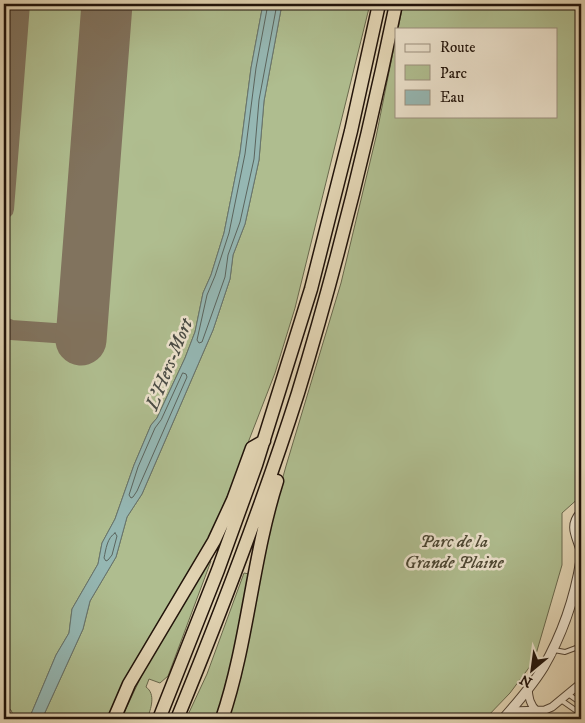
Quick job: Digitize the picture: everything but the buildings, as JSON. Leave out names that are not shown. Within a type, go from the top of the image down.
[{"type":"highway","points":[[159,719],[218,570],[264,441],[326,236],[379,4]]},
{"type":"highway","points":[[177,719],[234,577],[297,394],[349,214],[396,4]]},
{"type":"highway","points":[[222,719],[234,679],[257,559],[280,471],[297,394]]},
{"type":"highway","points":[[114,719],[129,684],[192,579],[222,524],[252,448],[264,441]]},
{"type":"street","points":[[581,513],[576,520],[574,530],[581,546]]},
{"type":"street","points":[[503,719],[528,689],[552,650],[566,618],[579,579],[581,560]]},
{"type":"street","points":[[510,711],[537,711],[552,707],[579,687]]},
{"type":"street","points":[[528,689],[532,707],[537,711]]},
{"type":"lane","points":[[552,650],[565,652],[581,646]]},
{"type":"lane","points":[[568,694],[581,704]]},
{"type":"lane","points":[[561,700],[581,714]]},
{"type":"lane","points":[[536,719],[537,711]]},
{"type":"green space","points":[[25,4],[90,4],[66,313],[60,324],[53,327],[15,326],[8,324],[4,320],[4,274]]},
{"type":"green space","points":[[123,4],[263,4],[251,68],[240,153],[224,233],[211,275],[203,293],[195,332],[185,358],[157,418],[151,425],[134,465],[115,519],[102,543],[98,564],[72,609],[69,633],[56,655],[29,719],[11,719],[13,715],[11,710],[4,707],[4,333],[10,336],[97,343]]},
{"type":"green space","points":[[282,4],[370,4],[295,308],[275,373],[220,515],[196,562],[108,719],[42,719],[83,629],[90,601],[116,557],[127,517],[142,494],[213,330],[230,279],[233,255],[245,224],[259,160],[264,101]]},
{"type":"green space","name":"Parc de la Grande Plaine","points":[[403,4],[581,4],[581,496],[562,513],[562,565],[534,661],[510,693],[485,719],[228,719],[241,677],[264,545],[341,283],[376,137],[395,42],[395,118],[558,118],[558,28],[398,28]]},
{"type":"green space","points":[[210,560],[168,676],[160,683],[149,679],[146,687],[151,694],[152,702],[147,719],[121,719],[149,660]]},
{"type":"green space","points":[[244,573],[249,574],[232,673],[217,719],[186,719],[207,674]]},
{"type":"water","points":[[263,4],[282,4],[264,101],[259,160],[245,224],[233,255],[230,279],[213,330],[142,494],[127,517],[116,557],[90,601],[83,629],[42,719],[29,719],[56,655],[69,633],[72,609],[98,564],[102,543],[115,519],[134,465],[151,425],[157,418],[185,358],[195,332],[203,293],[211,275],[224,233],[240,153],[251,68]]},
{"type":"taxiway","points":[[4,209],[20,4]]},
{"type":"taxiway","points":[[4,327],[11,330],[69,334],[78,328],[83,317]]},
{"type":"runway","points":[[81,340],[107,4]]},
{"type":"water label","name":"L'Hers-Mort","points":[[168,364]]}]
